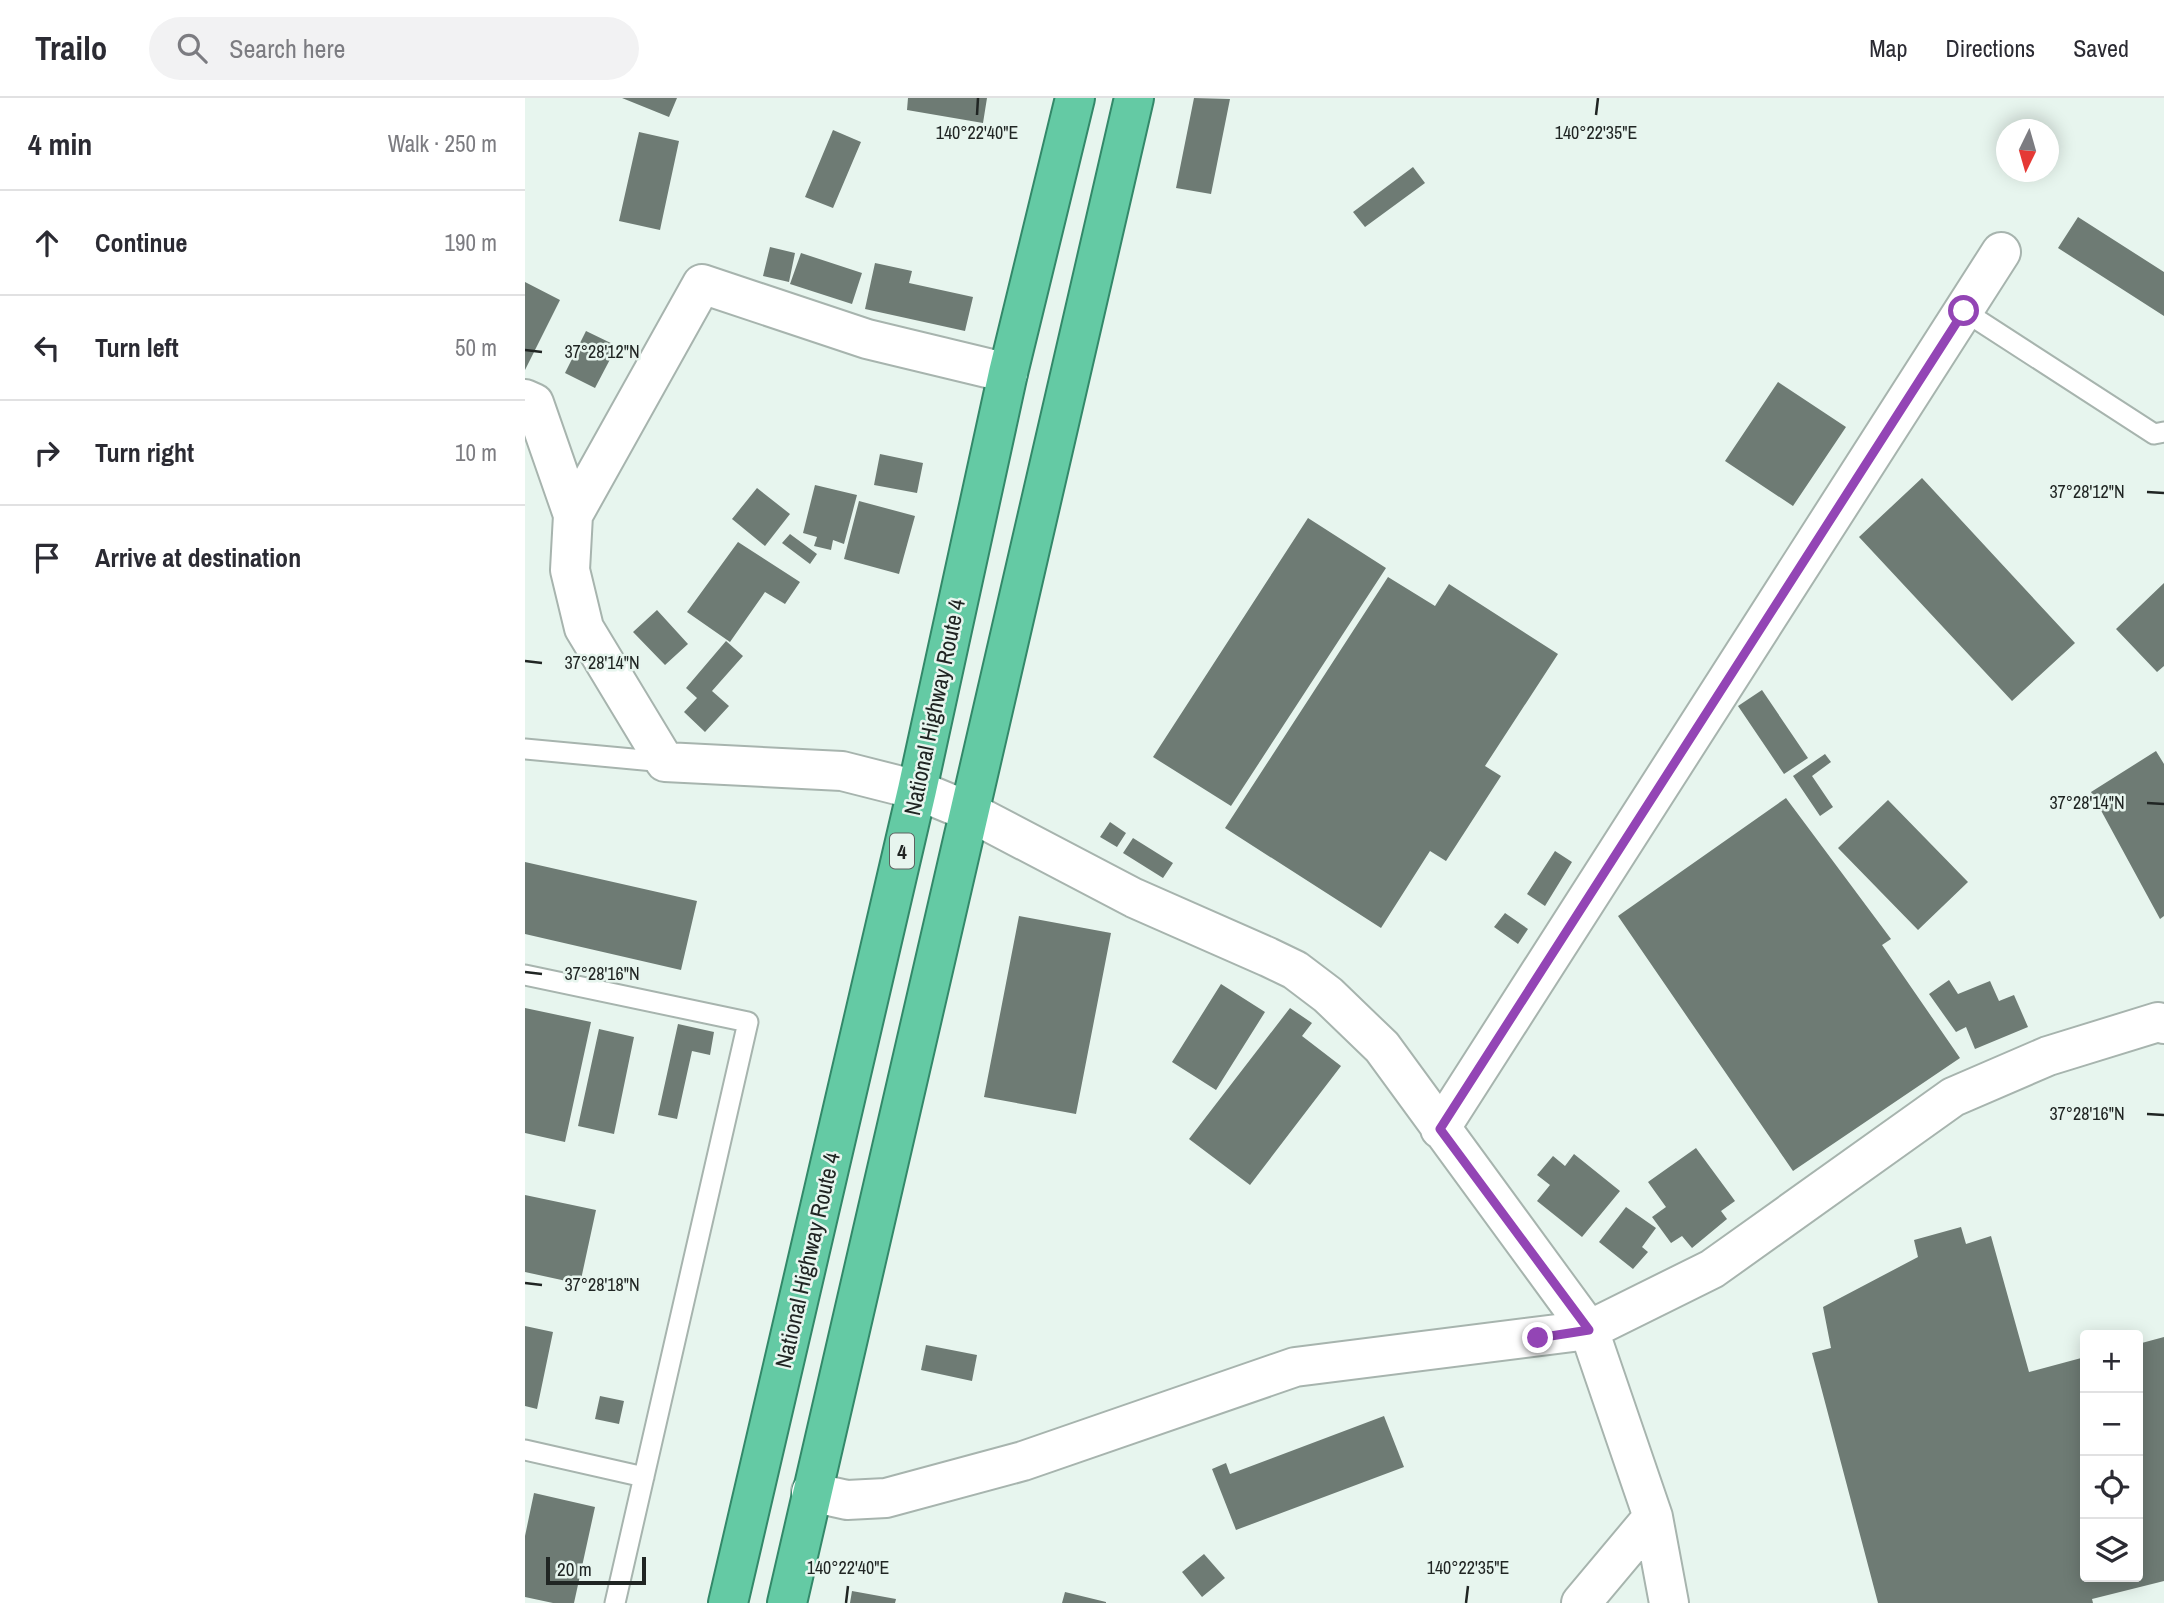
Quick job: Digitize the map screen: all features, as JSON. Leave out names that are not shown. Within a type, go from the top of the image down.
[{"type":"highway","name":"National Highway Route 4","points":[[728,1603],[917,790],[1007,373],[1076,98]]},
{"type":"highway","points":[[787,1603],[1134,98]]},
{"type":"street","points":[[1440,1129],[2001,253]]},
{"type":"street","points":[[573,516],[702,284],[867,339],[1007,373]]},
{"type":"street","points":[[525,399],[534,403],[573,516],[571,570],[584,628],[665,762],[842,771],[917,790],[968,811],[1134,898],[1295,970],[1328,995],[1382,1048],[1589,1330],[1653,1517],[1669,1603]]},
{"type":"street","points":[[811,1492],[847,1500],[886,1498],[1023,1461],[1295,1367],[1589,1330],[1712,1269],[1953,1097],[2049,1056],[2162,1021]]},
{"type":"street","points":[[1581,1603],[1653,1517]]},
{"type":"lane","points":[[1964,311],[2154,434],[2164,432]]},
{"type":"lane","points":[[525,748],[665,762]]},
{"type":"lane","points":[[525,975],[748,1022],[615,1603]]},
{"type":"lane","points":[[525,1450],[644,1477]]},
{"type":"building","points":[[622,98],[677,98],[669,117]]},
{"type":"building","points":[[908,98],[987,98],[983,123],[907,110]]},
{"type":"building","points":[[1194,98],[1230,99],[1211,194],[1176,188]]},
{"type":"building","points":[[833,130],[861,142],[833,208],[805,197]]},
{"type":"building","points":[[639,132],[679,141],[660,230],[619,221]]},
{"type":"building","points":[[1413,167],[1425,183],[1365,227],[1353,212]]},
{"type":"building","points":[[2078,217],[2164,272],[2164,316],[2058,248]]},
{"type":"building","points":[[770,247],[795,253],[789,282],[763,276]]},
{"type":"building","points":[[801,253],[862,273],[852,304],[790,284]]},
{"type":"building","points":[[875,263],[912,271],[909,283],[973,297],[965,331],[865,309]]},
{"type":"building","points":[[525,282],[560,300],[525,370]]},
{"type":"building","points":[[586,331],[617,346],[595,388],[565,373]]},
{"type":"building","points":[[1778,382],[1846,427],[1793,506],[1725,461]]},
{"type":"building","points":[[880,454],[923,463],[917,493],[874,485]]},
{"type":"building","points":[[1922,478],[2075,643],[2012,701],[1859,537]]},
{"type":"building","points":[[815,485],[857,495],[844,544],[833,540],[831,550],[814,546],[817,537],[803,533]]},
{"type":"building","points":[[757,488],[790,514],[765,546],[732,519]]},
{"type":"building","points":[[859,501],[915,516],[899,574],[844,559]]},
{"type":"building","points":[[1308,518],[1386,568],[1231,806],[1153,757]]},
{"type":"building","points":[[790,534],[817,554],[810,564],[782,543]]},
{"type":"building","points":[[738,542],[800,582],[785,604],[765,592],[730,642],[687,612]]},
{"type":"building","points":[[1388,577],[1435,606],[1449,584],[1558,654],[1485,766],[1501,776],[1446,861],[1430,851],[1381,928],[1225,828]]},
{"type":"building","points":[[2164,583],[2164,666],[2157,672],[2116,629]]},
{"type":"building","points":[[657,610],[688,644],[665,665],[633,632]]},
{"type":"building","points":[[726,641],[743,656],[712,691],[729,706],[705,732],[684,712],[697,698],[686,688]]},
{"type":"building","points":[[1762,690],[1808,758],[1784,774],[1738,706]]},
{"type":"building","points":[[2156,751],[2164,764],[2164,916],[2160,919],[2091,792]]},
{"type":"building","points":[[1825,754],[1831,762],[1812,776],[1833,807],[1820,816],[1793,776]]},
{"type":"building","points":[[1786,798],[1891,939],[1882,945],[1960,1058],[1793,1171],[1618,916]]},
{"type":"building","points":[[1888,800],[1968,882],[1918,930],[1838,848]]},
{"type":"building","points":[[1110,822],[1126,833],[1117,847],[1100,837]]},
{"type":"building","points":[[1133,838],[1173,863],[1163,878],[1123,853]]},
{"type":"building","points":[[1555,851],[1572,862],[1545,906],[1527,894]]},
{"type":"building","points":[[525,862],[697,901],[681,970],[525,934]]},
{"type":"building","points":[[1505,913],[1528,929],[1518,944],[1494,927]]},
{"type":"building","points":[[1019,916],[1111,933],[1076,1114],[984,1097]]},
{"type":"building","points":[[1949,980],[1958,994],[1990,981],[1999,1001],[2014,995],[2028,1027],[1975,1049],[1966,1027],[1956,1032],[1929,994]]},
{"type":"building","points":[[1221,984],[1265,1012],[1216,1090],[1172,1062]]},
{"type":"building","points":[[525,1008],[591,1022],[565,1142],[525,1133]]},
{"type":"building","points":[[1290,1008],[1312,1023],[1302,1036],[1341,1066],[1250,1185],[1189,1139]]},
{"type":"building","points":[[678,1024],[714,1032],[710,1055],[692,1051],[677,1119],[658,1115]]},
{"type":"building","points":[[599,1029],[634,1037],[614,1134],[578,1126]]},
{"type":"building","points":[[1696,1148],[1735,1201],[1721,1211],[1727,1219],[1692,1248],[1682,1236],[1671,1243],[1652,1217],[1666,1207],[1648,1182]]},
{"type":"building","points":[[1574,1154],[1620,1191],[1582,1237],[1537,1201],[1550,1185],[1537,1175],[1553,1156],[1565,1166]]},
{"type":"building","points":[[525,1195],[596,1210],[580,1284],[525,1272]]},
{"type":"building","points":[[1626,1207],[1656,1228],[1642,1247],[1648,1252],[1633,1269],[1599,1242]]},
{"type":"building","points":[[1961,1227],[1966,1244],[1991,1236],[2029,1372],[2080,1358],[2080,1582],[2143,1582],[2143,1343],[2164,1337],[2164,1581],[2092,1599],[2093,1603],[1878,1603],[1812,1353],[1831,1348],[1823,1307],[1918,1257],[1914,1240]]},
{"type":"building","points":[[525,1326],[553,1332],[537,1409],[525,1406]]},
{"type":"building","points":[[926,1345],[977,1355],[972,1381],[921,1370]]},
{"type":"building","points":[[600,1396],[624,1401],[619,1424],[595,1419]]},
{"type":"building","points":[[1384,1416],[1404,1467],[1236,1530],[1212,1469],[1226,1463],[1230,1474]]},
{"type":"building","points":[[534,1493],[595,1507],[574,1603],[553,1603],[525,1597],[525,1536]]},
{"type":"building","points":[[1204,1554],[1225,1578],[1202,1597],[1182,1572]]},
{"type":"building","points":[[852,1591],[896,1599],[895,1603],[850,1603]]},
{"type":"building","points":[[1065,1592],[1106,1602],[1106,1603],[1062,1603]]},
{"type":"route","points":[[1538,1338],[1589,1330],[1440,1129],[1964,311]]}]
